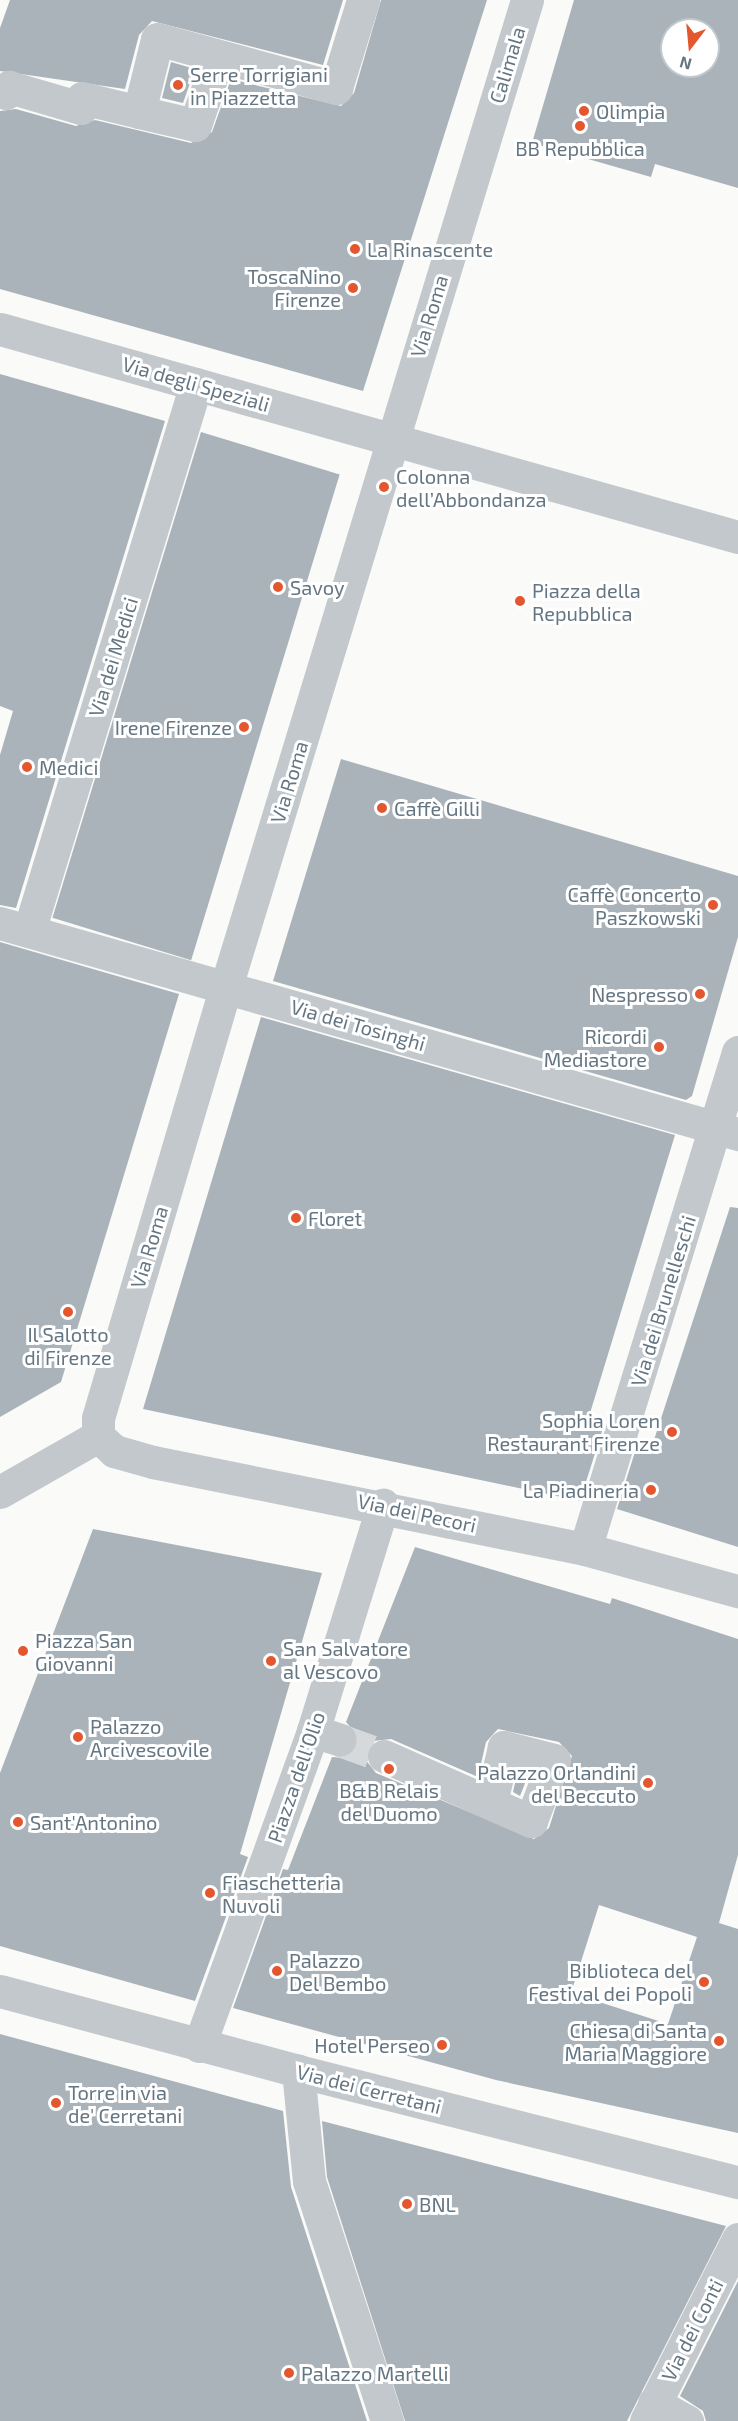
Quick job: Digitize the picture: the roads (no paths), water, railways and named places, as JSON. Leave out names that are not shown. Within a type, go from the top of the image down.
[{"type":"street","points":[[140,112],[158,39],[218,58],[336,88],[363,0]]},
{"type":"street","name":"Calimala","points":[[488,129],[527,0]]},
{"type":"street","points":[[0,91],[6,93],[9,87],[81,108],[82,98],[195,124],[218,58]]},
{"type":"street","name":"Via Roma","points":[[98,1436],[98,1418],[226,987],[391,438],[488,129]]},
{"type":"street","name":"Via degli Speziali","points":[[0,329],[391,438]]},
{"type":"street","name":"Via dei Medici","points":[[15,927],[196,384]]},
{"type":"street","points":[[391,438],[738,537]]},
{"type":"street","name":"Via dei Tosinghi","points":[[15,927],[727,1131]]},
{"type":"street","name":"Via dei Brunelleschi","points":[[585,1549],[727,1131],[738,1052]]},
{"type":"street","points":[[0,1492],[98,1436]]},
{"type":"street","name":"Via dei Pecori","points":[[98,1436],[114,1451],[153,1462],[383,1505],[585,1549],[738,1591]]},
{"type":"street","name":"Piazza dell'Olio","points":[[199,2046],[327,1736],[383,1505]]},
{"type":"street","points":[[384,1756],[492,1802]]},
{"type":"street","name":"Via dei Cerretani","points":[[0,1991],[199,2046],[738,2182]]},
{"type":"street","points":[[298,2071],[309,2181],[387,2421]]},
{"type":"street","name":"Via dei Conti","points":[[650,2412],[738,2239]]},
{"type":"street","points":[[650,2412],[687,2421]]},
{"type":"tunnel","points":[[340,1740],[384,1756]]},
{"type":"place","name":"Serre Torrigiani in Piazzetta","points":[[178,85]]},
{"type":"place","name":"Olimpia","points":[[584,111]]},
{"type":"place","name":"BB Repubblica","points":[[580,126]]},
{"type":"place","name":"La Rinascente","points":[[355,249]]},
{"type":"place","name":"ToscaNino Firenze","points":[[353,288]]},
{"type":"place","name":"Colonna dell’Abbondanza","points":[[384,487]]},
{"type":"place","name":"Savoy","points":[[278,587]]},
{"type":"place","name":"Piazza della Repubblica","points":[[520,601]]},
{"type":"place","name":"Irene Firenze","points":[[244,727]]},
{"type":"place","name":"Medici","points":[[27,767]]},
{"type":"place","name":"Caffè Gilli","points":[[382,808]]},
{"type":"place","name":"Caffè Concerto Paszkowski","points":[[713,905]]},
{"type":"place","name":"Nespresso","points":[[700,994]]},
{"type":"place","name":"Ricordi Mediastore","points":[[659,1047]]},
{"type":"place","name":"Floret","points":[[296,1218]]},
{"type":"place","name":"Il Salotto di Firenze","points":[[68,1312]]},
{"type":"place","name":"Sophia Loren Restaurant Firenze","points":[[672,1432]]},
{"type":"place","name":"La Piadineria","points":[[651,1490]]},
{"type":"place","name":"Piazza San Giovanni","points":[[23,1651]]},
{"type":"place","name":"San Salvatore al Vescovo","points":[[271,1661]]},
{"type":"place","name":"Palazzo Arcivescovile","points":[[78,1737]]},
{"type":"place","name":"B&B Relais del Duomo","points":[[389,1769]]},
{"type":"place","name":"Palazzo Orlandini del Beccuto","points":[[648,1783]]},
{"type":"place","name":"Sant'Antonino","points":[[18,1822]]},
{"type":"place","name":"Fiaschetteria Nuvoli","points":[[210,1893]]},
{"type":"place","name":"Palazzo Del Bembo","points":[[277,1971]]},
{"type":"place","name":"Biblioteca del Festival dei Popoli","points":[[704,1982]]},
{"type":"place","name":"Chiesa di Santa Maria Maggiore","points":[[719,2041]]},
{"type":"place","name":"Hotel Perseo","points":[[442,2045]]},
{"type":"place","name":"Torre in via de' Cerretani","points":[[56,2103]]},
{"type":"place","name":"BNL","points":[[407,2204]]},
{"type":"place","name":"Palazzo Martelli","points":[[289,2373]]}]
